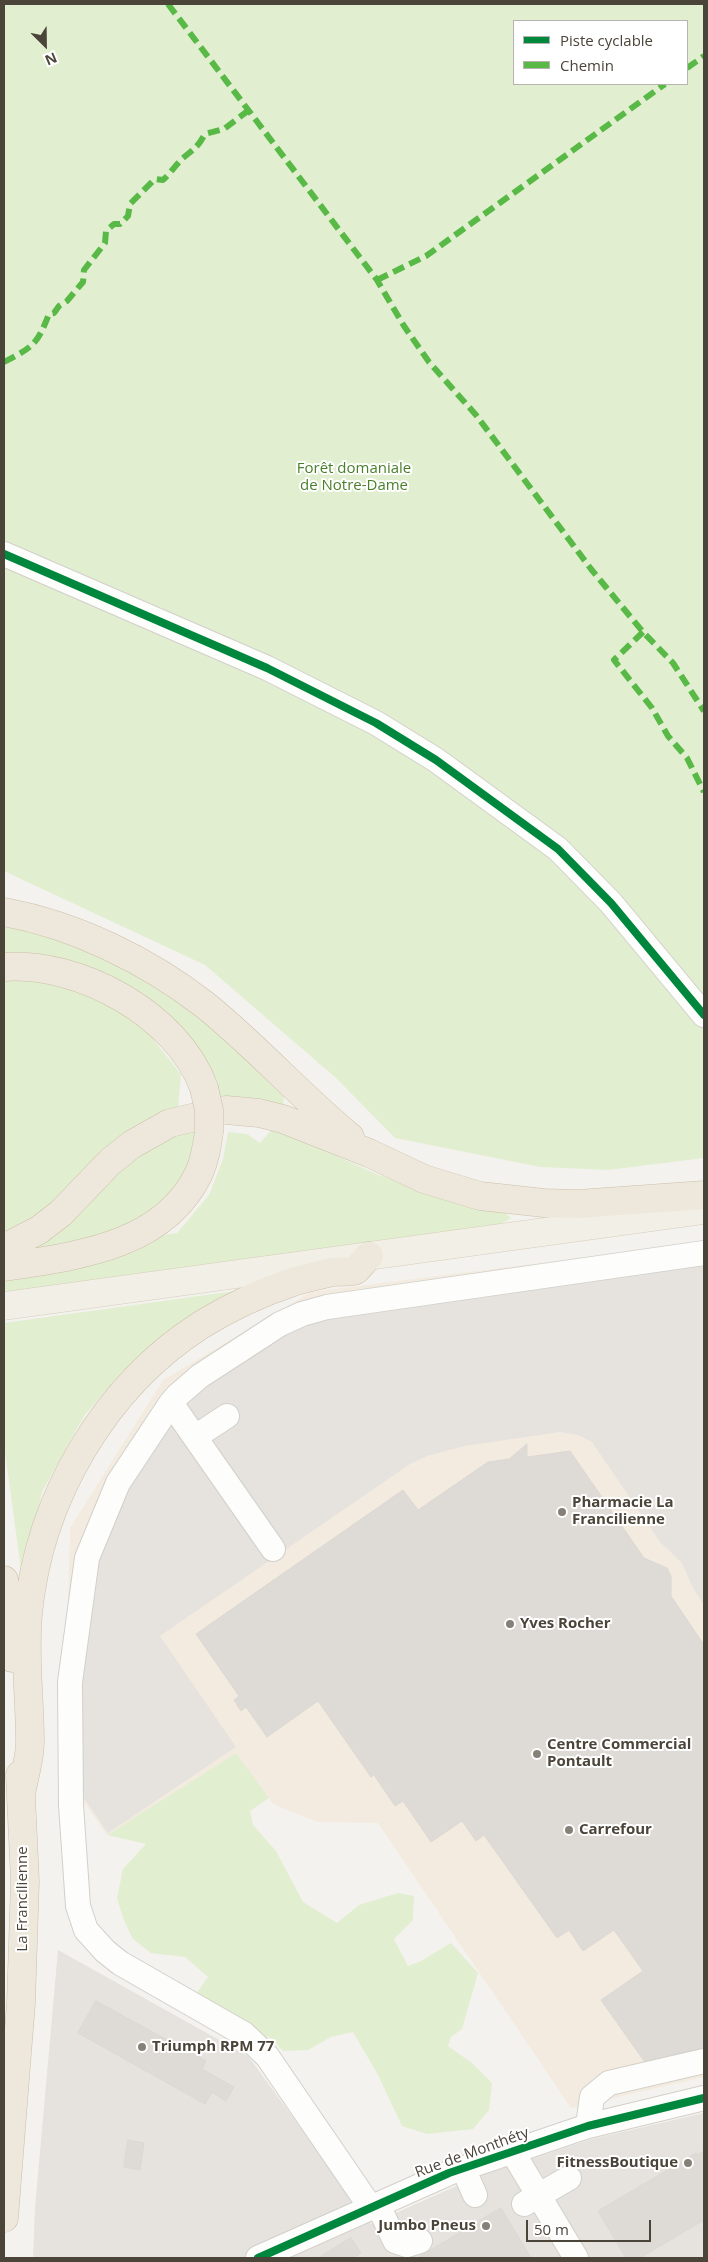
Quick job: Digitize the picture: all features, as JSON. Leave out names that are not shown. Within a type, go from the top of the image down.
[{"type":"highway","points":[[4,912],[46,922],[91,939],[129,957],[168,979],[205,1006],[305,1099],[369,1153]]},
{"type":"highway","points":[[4,967],[41,967],[91,982],[125,1000],[157,1025],[186,1055],[194,1067],[204,1088],[209,1132],[200,1172],[187,1194],[177,1206],[154,1226],[124,1241],[108,1246],[72,1255],[4,1267]]},
{"type":"highway","points":[[4,1248],[39,1230],[61,1213],[120,1152],[170,1123],[189,1117],[226,1110],[259,1113],[283,1119],[369,1153],[424,1179],[480,1196],[544,1203],[578,1204],[704,1195]]},
{"type":"highway","points":[[21,1794],[30,1744],[26,1657],[28,1612],[46,1525],[62,1488],[82,1450],[104,1417],[129,1387],[176,1344],[199,1326],[252,1297],[279,1287],[335,1272],[355,1270],[369,1256]]},
{"type":"highway","name":"La Francilienne","points":[[4,1580],[16,1703],[26,1882],[21,2002],[4,2218]]},
{"type":"main road","points":[[4,1306],[704,1210]]},
{"type":"street","points":[[4,554],[267,668],[376,723],[436,760],[558,849],[610,903],[704,1015]]},
{"type":"street","points":[[420,2241],[407,2245],[395,2241],[374,2206],[267,2056],[244,2034],[120,1963],[105,1951],[86,1930],[78,1906],[70,1805],[70,1682],[87,1558],[118,1483],[171,1402],[200,1376],[280,1324],[302,1314],[341,1305],[704,1253]]},
{"type":"street","points":[[171,1402],[273,1550]]},
{"type":"street","points":[[196,1437],[227,1416]]},
{"type":"street","points":[[588,2126],[592,2097],[609,2083],[704,2061]]},
{"type":"street","name":"Rue de Monthéty","points":[[258,2258],[463,2168],[588,2126],[660,2117],[704,2098]]},
{"type":"street","points":[[512,2151],[532,2200],[576,2258]]},
{"type":"street","points":[[463,2168],[475,2195]]},
{"type":"street","points":[[532,2200],[569,2178]]},
{"type":"shaded area","points":[[704,1242],[704,2077],[571,2108],[378,1823],[317,1822],[273,1804],[236,1753],[107,1835],[64,1774],[70,1528],[163,1380],[311,1292]]},
{"type":"shaded area","points":[[704,1262],[704,1605],[693,1588],[682,1563],[660,1542],[592,1442],[578,1435],[560,1432],[465,1446],[427,1456],[410,1464],[160,1636],[236,1747],[108,1833],[79,1791],[80,1681],[95,1567],[124,1497],[163,1426],[187,1398],[254,1348],[319,1318]]},
{"type":"shaded area","points":[[58,1950],[248,2056],[371,2224],[479,2176],[592,2139],[704,2113],[704,2258],[33,2258],[35,2208]]},
{"type":"shaded area","points":[[685,2119],[701,2147],[695,2151],[696,2153],[598,2211],[626,2258],[592,2258],[559,2203],[570,2196],[557,2174],[560,2172],[554,2161],[588,2143]]},
{"type":"shaded area","points":[[487,2190],[520,2197],[556,2258],[531,2258],[501,2208],[426,2253],[409,2221],[450,2197],[455,2205]]},
{"type":"green space","name":"Forêt domaniale de Notre-Dame","points":[[4,4],[704,4],[704,1158],[608,1170],[540,1167],[395,1138],[336,1078],[205,965],[4,871]]},
{"type":"green space","points":[[4,921],[113,959],[165,990],[220,1032],[284,1097],[283,1107],[223,1104],[173,1027],[4,958]]},
{"type":"green space","points":[[54,979],[106,1003],[144,1028],[181,1074],[178,1108],[136,1126],[44,1213],[4,1235],[4,980]]},
{"type":"green space","points":[[190,1126],[199,1133],[191,1167],[152,1219],[4,1262],[115,1170]]},
{"type":"green space","points":[[274,1127],[376,1174],[436,1195],[500,1209],[511,1218],[496,1227],[4,1296],[4,1277],[136,1249],[163,1235],[177,1233],[209,1195],[223,1159],[228,1132],[247,1134],[260,1143]]},
{"type":"green space","points":[[235,1291],[160,1339],[119,1375],[84,1416],[42,1492],[23,1585],[4,1444],[4,1323]]},
{"type":"green space","points":[[236,1753],[269,1798],[250,1811],[253,1825],[276,1851],[303,1902],[337,1923],[359,1905],[398,1893],[414,1896],[413,1920],[394,1939],[408,1966],[421,1961],[451,1943],[478,1973],[462,2029],[451,2037],[448,2046],[472,2063],[492,2083],[489,2110],[473,2129],[427,2134],[402,2126],[378,2075],[353,2032],[331,2037],[308,2050],[283,2051],[271,2038],[246,2032],[193,1998],[208,1977],[185,1957],[151,1953],[133,1939],[123,1918],[117,1898],[123,1869],[146,1844],[107,1835]]},
{"type":"building","name":"Centre Commercial Pontault","points":[[527,1444],[527,1457],[570,1451],[644,1558],[667,1568],[671,1576],[671,1596],[704,1645],[704,2048],[644,2061],[601,2000],[643,1971],[614,1930],[583,1951],[569,1930],[557,1938],[484,1835],[476,1841],[462,1821],[431,1842],[403,1801],[395,1806],[374,1775],[371,1777],[318,1701],[267,1737],[246,1707],[241,1711],[234,1700],[239,1696],[196,1634],[403,1490],[418,1510],[488,1462],[509,1459]]},
{"type":"building","name":"Triumph RPM 77","points":[[96,2001],[206,2061],[202,2069],[234,2087],[226,2101],[212,2092],[205,2104],[78,2033]]},
{"type":"building","points":[[128,2140],[144,2143],[140,2170],[124,2167]]},
{"type":"building","points":[[704,2151],[704,2220],[640,2258],[626,2258],[598,2211],[696,2153],[697,2155]]},
{"type":"building","points":[[501,2208],[531,2258],[417,2258],[424,2254]]},
{"type":"building","points":[[351,2238],[361,2253],[353,2258],[318,2258]]},
{"type":"marked path","points":[[168,4],[377,280],[404,326],[429,362],[476,415],[591,569],[643,632],[673,663],[704,711]]},
{"type":"marked path","points":[[688,67],[704,56]]},
{"type":"marked path","points":[[377,280],[426,256],[664,85]]},
{"type":"marked path","points":[[4,362],[22,353],[33,344],[49,314],[54,313],[59,306],[67,301],[83,282],[84,270],[105,243],[106,231],[114,224],[120,224],[128,216],[130,204],[155,179],[163,180],[198,145],[205,134],[224,129],[249,110]]},
{"type":"marked path","points":[[643,632],[614,660],[652,708],[668,736],[687,758],[704,792]]},
{"type":"cycle path","points":[[4,554],[267,668],[376,723],[436,760],[558,849],[611,903],[704,1015]]},
{"type":"cycle path","points":[[258,2258],[449,2173],[588,2126],[704,2098]]},
{"type":"place","name":"Pharmacie La Francilienne","points":[[562,1512]]},
{"type":"place","name":"Yves Rocher","points":[[510,1624]]},
{"type":"place","name":"Centre Commercial Pontault","points":[[537,1754]]},
{"type":"place","name":"Carrefour","points":[[569,1830]]},
{"type":"place","name":"Triumph RPM 77","points":[[142,2047]]},
{"type":"place","name":"FitnessBoutique","points":[[688,2163]]},
{"type":"place","name":"Jumbo Pneus","points":[[486,2226]]}]
